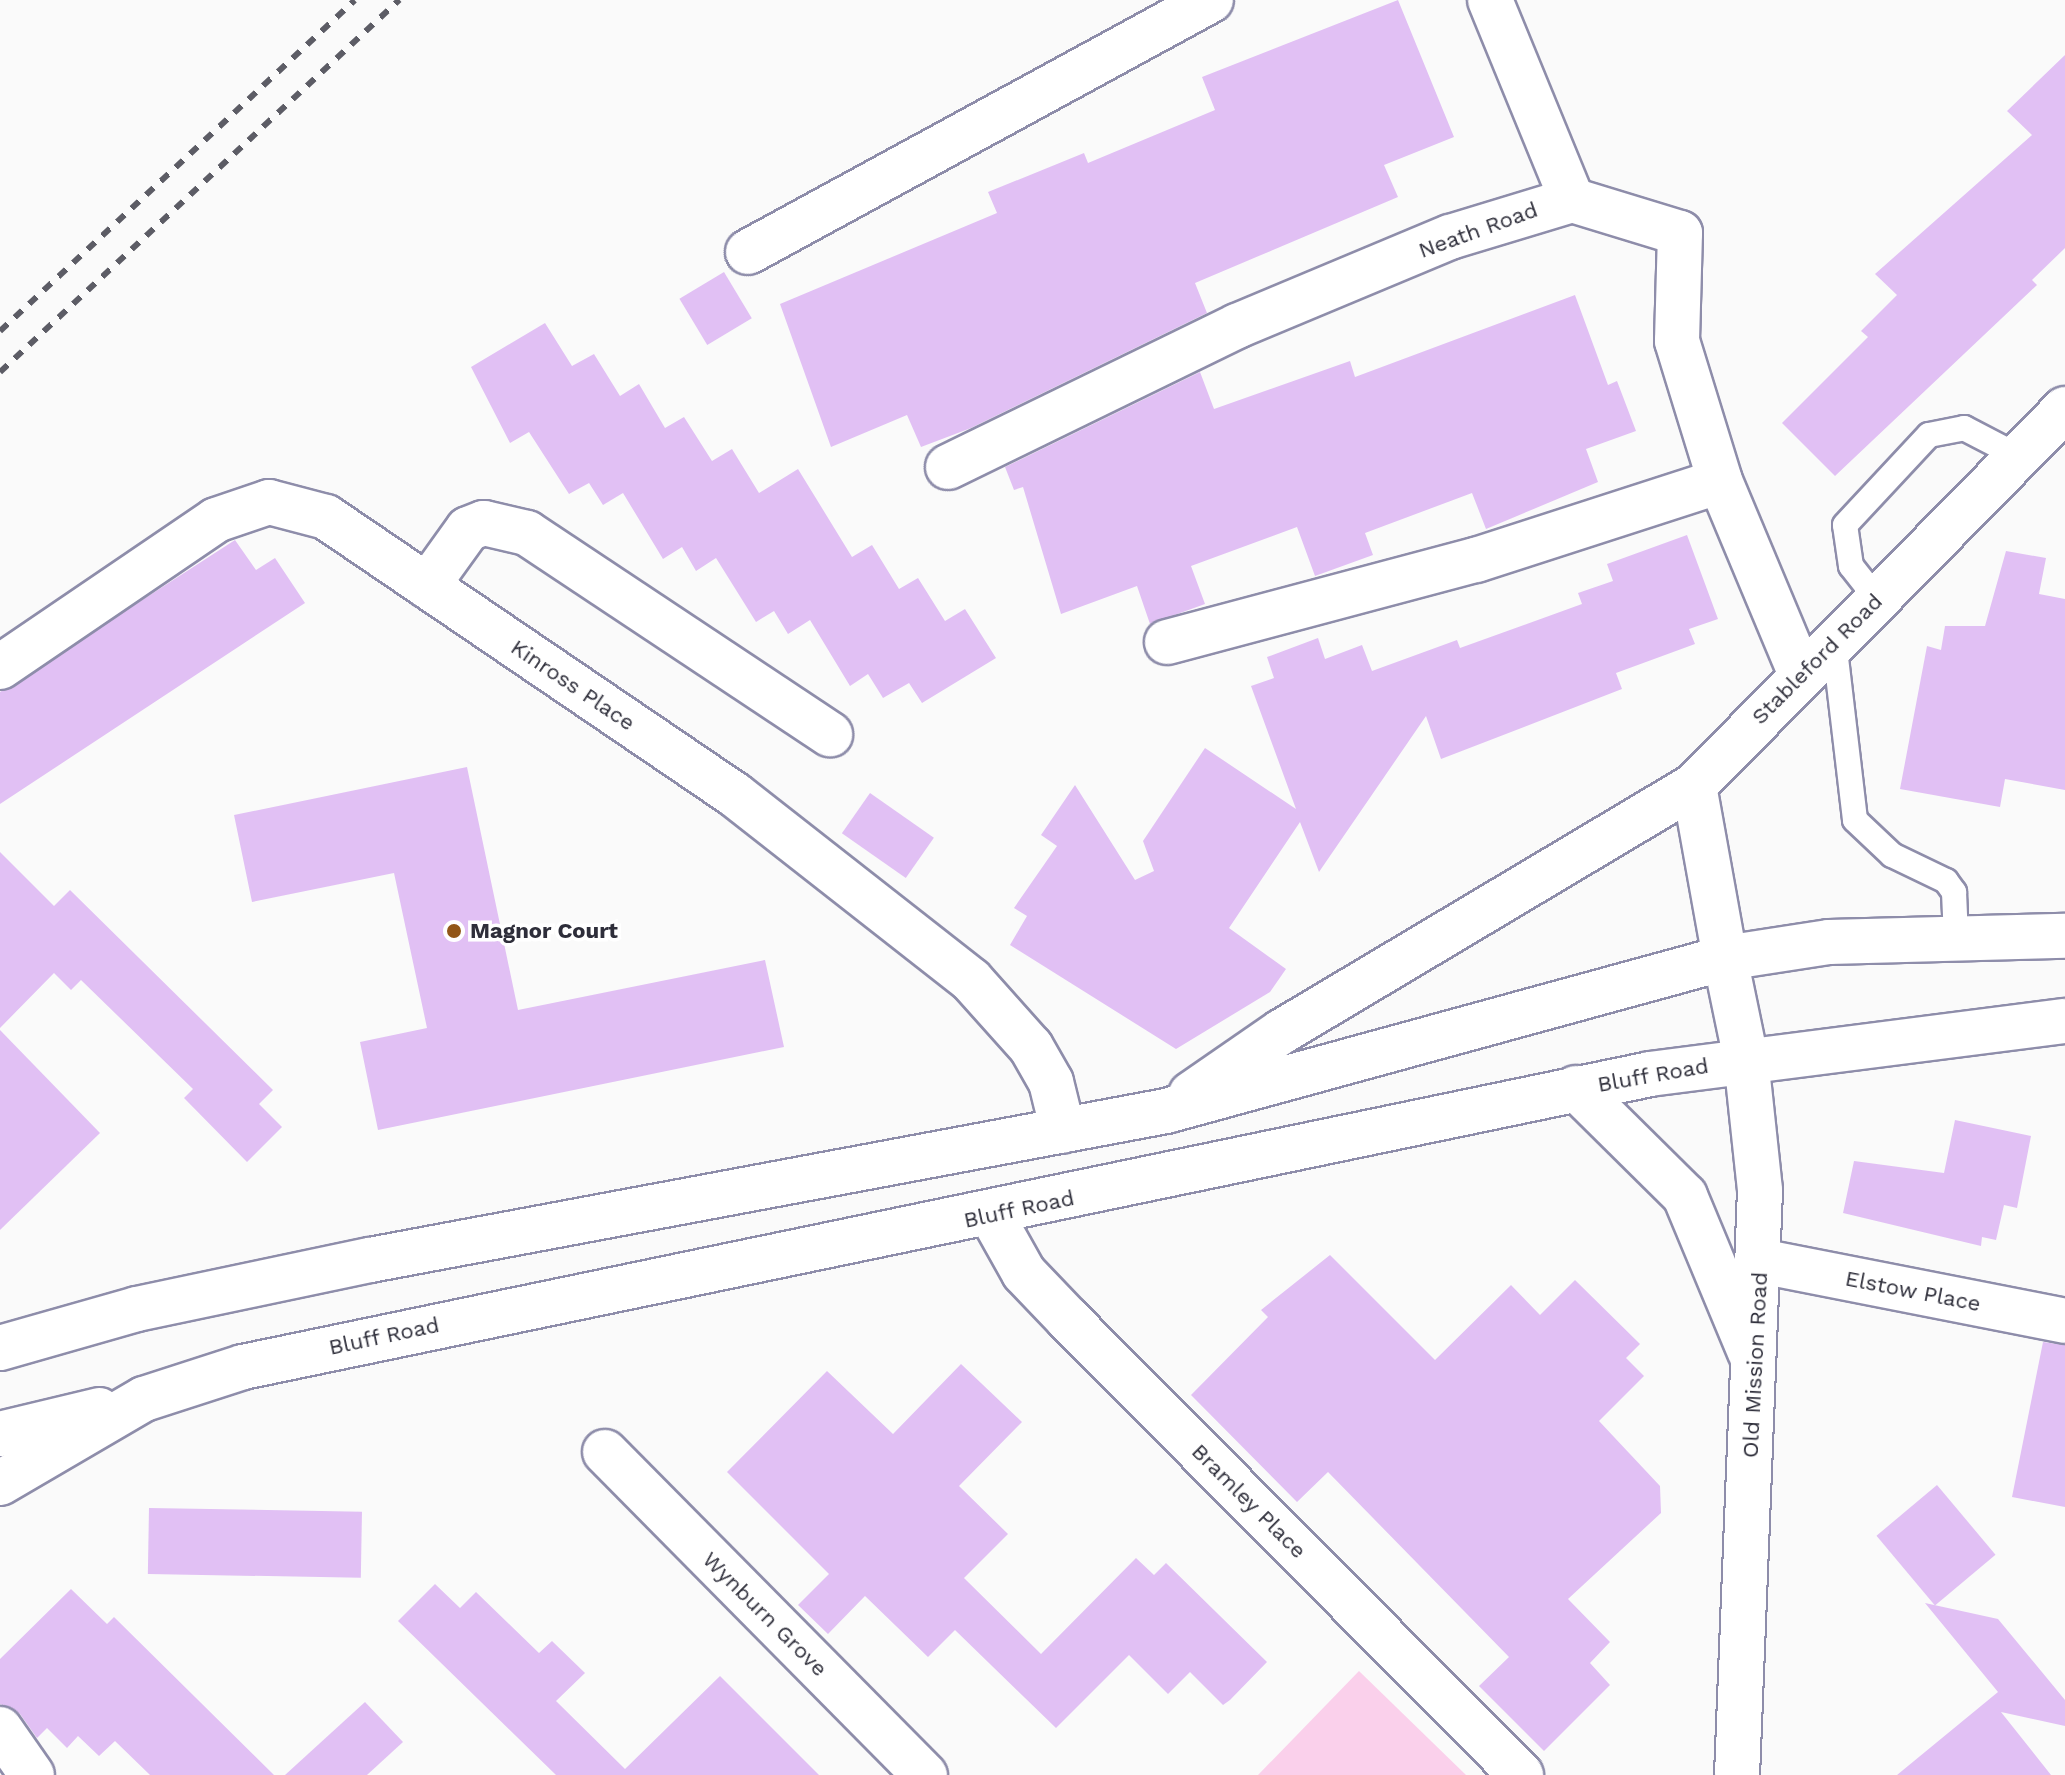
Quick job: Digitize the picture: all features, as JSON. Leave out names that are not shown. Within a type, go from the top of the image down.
[{"type":"street","points":[[748,252],[1211,0]]},
{"type":"street","points":[[1490,0],[1572,200],[1680,233],[1677,341],[1720,481],[1801,675]]},
{"type":"street","name":"Neath Road","points":[[948,467],[1237,326],[1450,237],[1572,200]]},
{"type":"street","name":"Stableford Road","points":[[1166,1111],[1281,1032],[1694,786],[2065,409]]},
{"type":"street","points":[[1167,642],[1476,560],[1720,481]]},
{"type":"street","name":"Kinross Place","points":[[0,667],[216,520],[269,502],[326,517],[735,795],[971,980],[1031,1047],[1051,1082],[1063,1131]]},
{"type":"street","points":[[427,586],[468,529],[484,523],[527,533],[830,734]]},
{"type":"street","points":[[1694,786],[1725,958]]},
{"type":"street","points":[[0,1348],[137,1309],[370,1260],[1166,1111],[1725,958],[1829,942],[2065,936]]},
{"type":"street","name":"Old Mission Road","points":[[1725,958],[1746,1059],[1760,1261],[1737,1775]]},
{"type":"street","name":"Bluff Road","points":[[0,1483],[144,1399],[243,1367],[535,1303],[992,1216],[1576,1088],[1746,1059],[2065,1021]]},
{"type":"street","points":[[1576,1088],[1685,1196],[1754,1362]]},
{"type":"street","name":"Bramley Place","points":[[992,1216],[1024,1273],[1521,1775]]},
{"type":"street","name":"Elstow Place","points":[[1760,1261],[2065,1321]]},
{"type":"street","points":[[0,1434],[144,1399]]},
{"type":"street","name":"Wynburn Grove","points":[[605,1452],[925,1775]]},
{"type":"street","points":[[0,1729],[32,1775]]},
{"type":"lane","points":[[1877,599],[1847,556],[1845,525],[1929,435],[1964,428],[2018,456]]},
{"type":"lane","points":[[1834,641],[1855,820],[1892,855],[1946,881],[1954,892],[1956,937]]},
{"type":"shaded area","points":[[1359,1671],[1466,1775],[1258,1775]]},
{"type":"building","points":[[1398,0],[1454,137],[1384,165],[1398,197],[1195,283],[1207,313],[971,428],[921,447],[907,415],[831,447],[780,304],[997,213],[988,192],[1084,153],[1088,163],[1215,110],[1202,77]]},
{"type":"building","points":[[2065,55],[2065,248],[2032,280],[2037,285],[1835,476],[1782,423],[1868,337],[1861,331],[1897,295],[1875,274],[2032,135],[2007,111]]},
{"type":"building","points":[[724,272],[752,318],[707,345],[679,299]]},
{"type":"building","points":[[1575,295],[1608,385],[1617,381],[1636,431],[1586,449],[1598,482],[1486,529],[1472,493],[1365,533],[1373,555],[1315,576],[1297,527],[1191,566],[1205,604],[1150,624],[1137,586],[1061,614],[1023,487],[1014,490],[1005,467],[1200,372],[1214,409],[1350,361],[1355,377]]},
{"type":"building","points":[[545,323],[572,366],[594,354],[620,396],[639,384],[665,428],[684,417],[712,461],[732,449],[759,493],[798,469],[852,557],[872,545],[899,589],[918,578],[945,621],[965,609],[996,658],[922,703],[909,683],[883,698],[868,674],[850,686],[810,620],[788,634],[774,611],[756,622],[716,558],[696,571],[682,547],[663,559],[623,493],[603,505],[589,483],[569,494],[529,432],[510,443],[471,367]]},
{"type":"building","points":[[1687,535],[1718,619],[1689,629],[1695,644],[1616,673],[1622,689],[1441,759],[1426,716],[1319,872],[1300,822],[1229,928],[1286,969],[1270,992],[1176,1049],[1010,945],[1027,916],[1014,908],[1057,846],[1041,835],[1075,785],[1135,880],[1154,871],[1143,841],[1205,748],[1296,809],[1251,686],[1274,678],[1267,657],[1318,638],[1325,659],[1362,645],[1372,671],[1457,640],[1460,648],[1582,604],[1578,593],[1613,581],[1607,564]]},
{"type":"building","points":[[235,540],[256,570],[275,558],[305,603],[0,804],[0,692]]},
{"type":"building","points":[[2006,551],[2046,558],[2039,594],[2065,599],[2065,790],[2005,779],[2000,807],[1900,789],[1927,646],[1941,650],[1945,626],[1985,626]]},
{"type":"building","name":"Magnor Court","points":[[467,767],[518,1010],[765,960],[784,1047],[378,1130],[360,1042],[427,1028],[394,873],[252,902],[234,815]]},
{"type":"building","points":[[870,793],[934,838],[906,878],[842,833]]},
{"type":"building","points":[[0,852],[54,906],[70,890],[273,1090],[259,1104],[282,1127],[247,1162],[184,1098],[193,1089],[81,980],[71,990],[54,973],[0,1028]]},
{"type":"building","points":[[0,1030],[100,1133],[0,1230]]},
{"type":"building","points":[[1955,1120],[2031,1136],[2017,1208],[2004,1205],[1996,1240],[1982,1237],[1981,1246],[1843,1213],[1854,1161],[1944,1173]]},
{"type":"building","points":[[1330,1255],[1435,1360],[1511,1285],[1540,1315],[1575,1280],[1640,1344],[1626,1358],[1644,1376],[1599,1421],[1660,1486],[1661,1513],[1568,1599],[1610,1642],[1590,1663],[1610,1685],[1544,1751],[1479,1686],[1509,1657],[1328,1472],[1297,1502],[1191,1395],[1268,1317],[1261,1310]]},
{"type":"building","points":[[2043,1342],[2065,1345],[2065,1507],[2012,1497]]},
{"type":"building","points":[[961,1364],[1022,1422],[959,1486],[1008,1534],[964,1578],[1041,1654],[1136,1558],[1154,1575],[1166,1563],[1267,1662],[1230,1700],[1223,1705],[1190,1672],[1168,1694],[1129,1655],[1056,1728],[955,1630],[928,1657],[865,1596],[828,1634],[798,1605],[829,1574],[727,1472],[827,1371],[893,1434]]},
{"type":"building","points":[[1937,1485],[1995,1555],[1935,1605],[1876,1536]]},
{"type":"building","points":[[149,1508],[362,1512],[361,1578],[148,1574]]},
{"type":"building","points":[[435,1584],[460,1608],[476,1592],[539,1653],[552,1641],[585,1673],[556,1701],[625,1769],[720,1676],[819,1775],[556,1775],[398,1621]]},
{"type":"building","points":[[71,1589],[107,1624],[114,1617],[274,1775],[150,1775],[115,1741],[99,1756],[78,1736],[67,1748],[47,1728],[37,1738],[20,1714],[0,1704],[0,1659]]},
{"type":"building","points":[[1925,1603],[1998,1619],[2065,1700],[2065,1726],[2001,1712],[2051,1775],[1897,1775],[1998,1692]]},
{"type":"building","points":[[365,1702],[403,1742],[367,1775],[285,1775]]},
{"type":"railway","points":[[0,331],[355,0]]},
{"type":"railway","points":[[0,372],[399,0]]},
{"type":"place","name":"Magnor Court","points":[[454,931]]}]
